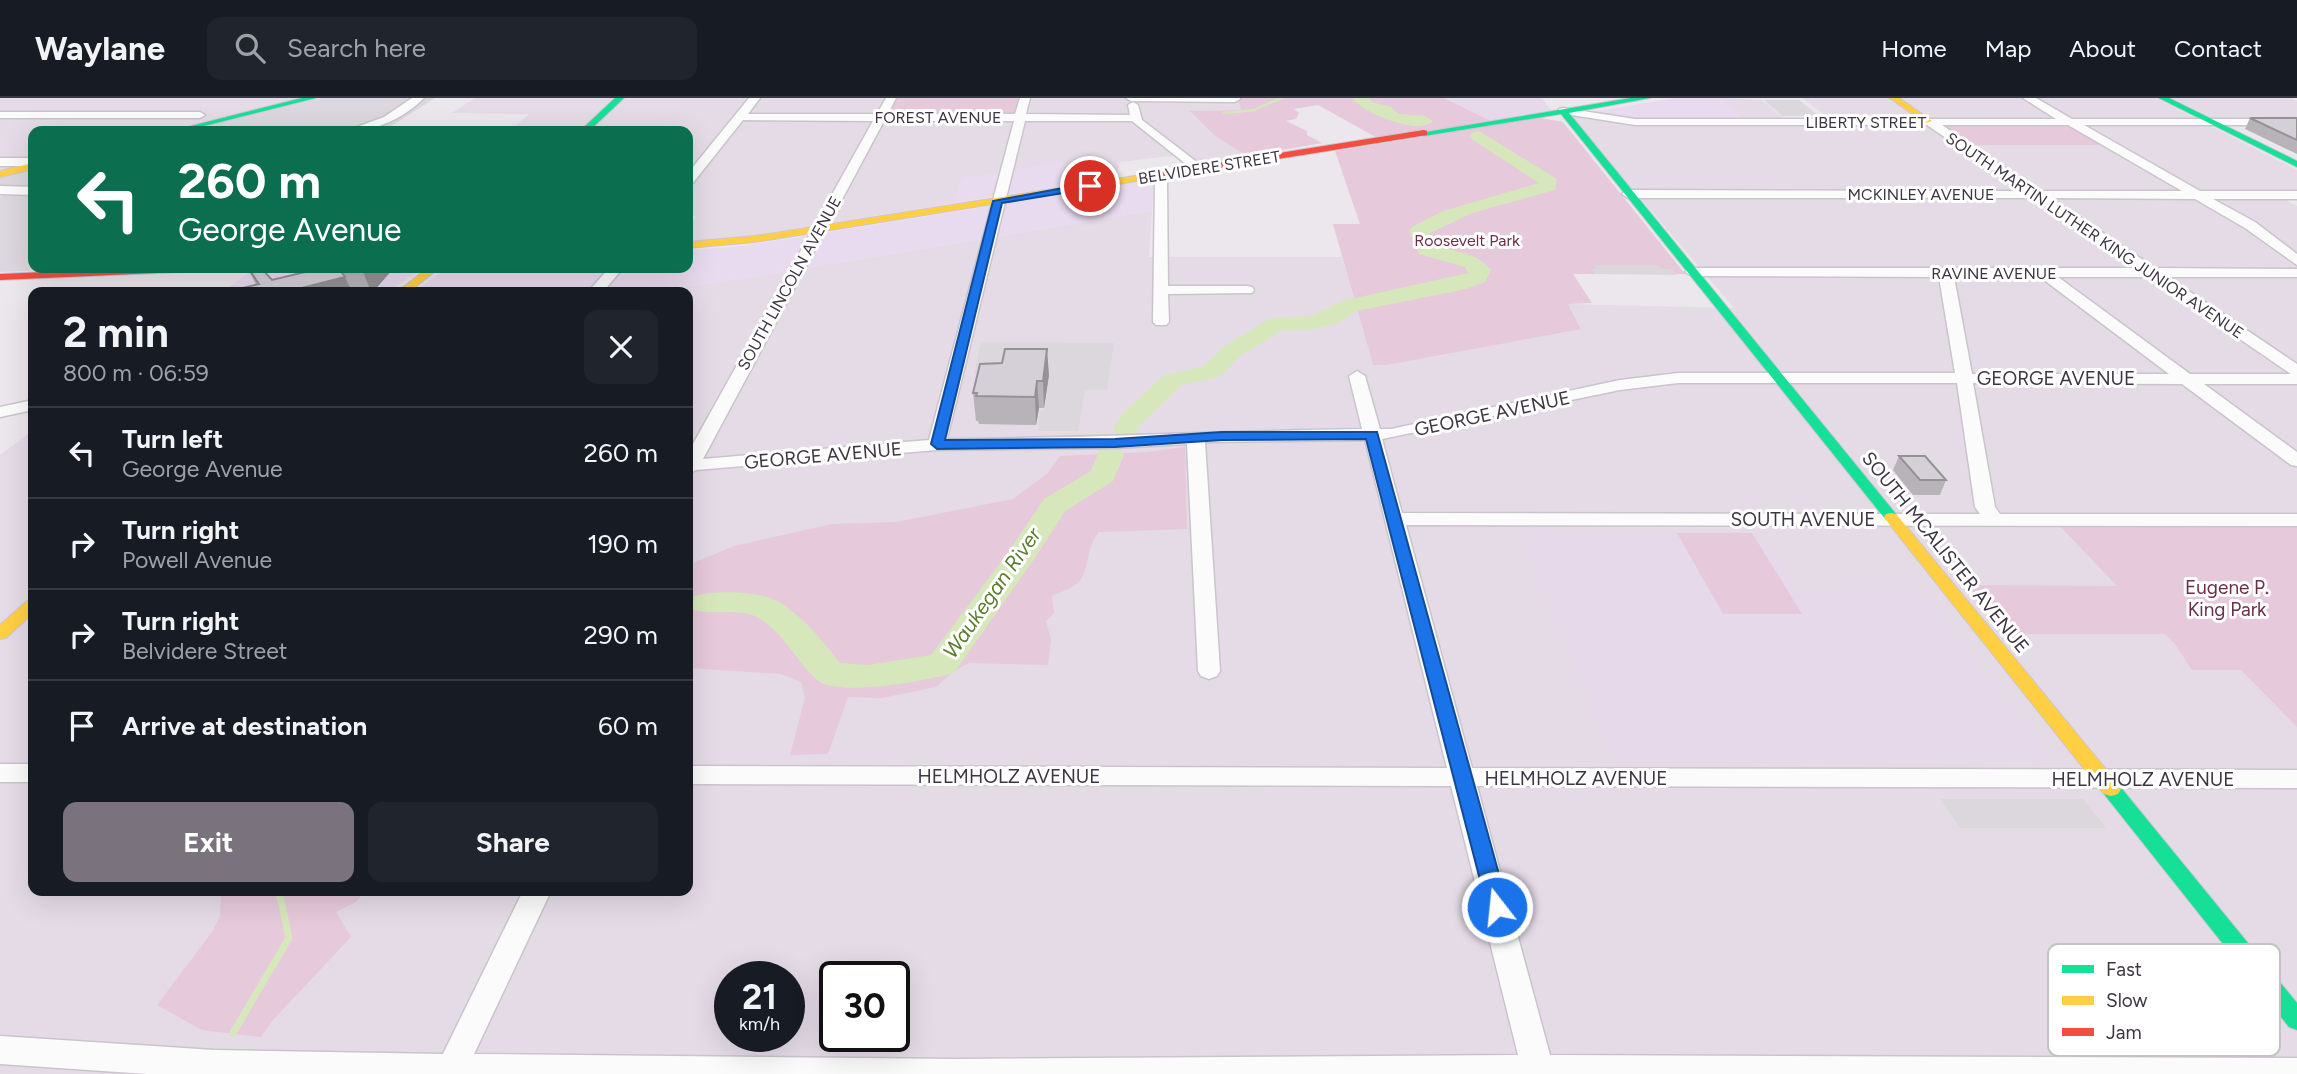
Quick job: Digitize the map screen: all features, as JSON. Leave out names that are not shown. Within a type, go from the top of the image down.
[{"type":"street","points":[[0,115],[198,121],[312,98]]},
{"type":"street","points":[[367,126],[388,119],[419,98]]},
{"type":"street","points":[[589,126],[620,98]]},
{"type":"street","points":[[693,175],[755,98]]},
{"type":"street","name":"SOUTH LINCOLN AVENUE","points":[[693,457],[891,98]]},
{"type":"street","points":[[937,444],[1025,98]]},
{"type":"street","points":[[1200,169],[1136,118],[1131,98],[1236,99]]},
{"type":"street","name":"BELVIDERE STREET","points":[[693,245],[736,242],[1644,98]]},
{"type":"street","name":"SOUTH MARTIN LUTHER KING JUNIOR AVENUE","points":[[1894,98],[2295,370]]},
{"type":"street","points":[[2028,98],[2250,225],[2297,261]]},
{"type":"street","points":[[2163,98],[2297,164]]},
{"type":"street","points":[[186,126],[224,103]]},
{"type":"street","name":"LIBERTY STREET","points":[[1563,111],[1635,122],[2297,122]]},
{"type":"street","name":"SOUTH MCALISTER AVENUE","points":[[1563,111],[2236,944]]},
{"type":"street","name":"FOREST AVENUE","points":[[740,117],[1136,118]]},
{"type":"street","points":[[0,162],[28,164]]},
{"type":"street","points":[[0,174],[28,166]]},
{"type":"street","points":[[1156,176],[1161,181],[1161,322]]},
{"type":"street","points":[[0,190],[28,191]]},
{"type":"street","name":"MCKINLEY AVENUE","points":[[1628,194],[2297,195]]},
{"type":"street","name":"RAVINE AVENUE","points":[[1692,272],[2297,273]]},
{"type":"street","points":[[1944,272],[1948,279],[1985,507],[1994,519]]},
{"type":"street","points":[[0,277],[90,273]]},
{"type":"street","points":[[409,287],[427,273]]},
{"type":"street","points":[[600,287],[612,273]]},
{"type":"street","points":[[2044,273],[2297,461]]},
{"type":"street","points":[[1161,290],[1247,290]]},
{"type":"street","name":"GEORGE AVENUE","points":[[693,466],[937,444],[1115,443],[1196,438],[1372,435],[1400,432],[1653,380],[2188,379],[2295,370]]},
{"type":"street","points":[[1357,376],[1539,1072]]},
{"type":"street","points":[[0,412],[28,406]]},
{"type":"street","points":[[1196,438],[1209,671]]},
{"type":"street","name":"SOUTH AVENUE","points":[[1394,519],[2297,520]]},
{"type":"street","points":[[0,634],[28,609]]},
{"type":"street","points":[[0,774],[28,774]]},
{"type":"street","name":"HELMHOLZ AVENUE","points":[[693,775],[2297,779]]},
{"type":"street","points":[[451,1071],[535,896]]},
{"type":"street","name":"SOUTH MCALISTER AVENUE","points":[[2280,999],[2297,1020]]},
{"type":"street","points":[[0,1050],[51,1051],[182,1065],[451,1071],[2297,1072]]},
{"type":"shaded area","points":[[0,98],[302,98],[186,126],[28,126],[28,164],[0,171]]},
{"type":"shaded area","points":[[321,98],[435,98],[392,126],[204,126]]},
{"type":"shaded area","points":[[475,98],[1238,98],[1242,110],[1191,111],[1215,136],[1247,156],[1202,165],[1189,154],[1120,162],[1115,178],[1061,186],[1063,163],[954,203],[738,238],[693,241],[693,222],[696,216],[693,216],[693,126],[515,126],[529,114],[452,113]]},
{"type":"shaded area","points":[[1444,98],[1542,98],[1551,110],[1491,121]]},
{"type":"shaded area","points":[[1675,98],[1721,98],[1744,120],[1626,120],[1584,113]]},
{"type":"shaded area","points":[[1721,98],[1762,100],[1786,120],[1830,119],[1802,98],[2155,98],[2297,170],[2297,197],[2282,198],[2297,206],[2297,1074],[0,1074],[0,455],[28,434],[28,896],[693,896],[693,287],[653,287],[701,285],[1152,211],[1149,257],[1342,257],[1373,365],[1581,328],[1568,304],[1734,308],[1571,117],[1584,113],[1731,109]]},
{"type":"shaded area","points":[[2172,98],[2291,98],[2297,101],[2297,122],[2221,122]]},
{"type":"shaded area","points":[[1764,100],[1799,100],[1819,116],[1782,116]]},
{"type":"shaded area","points":[[1063,162],[1061,186],[954,203],[962,178]]},
{"type":"shaded area","points":[[28,168],[28,271],[0,272],[0,197],[4,195],[0,194],[0,175]]},
{"type":"shaded area","points":[[1145,181],[1154,187],[1152,211],[701,285],[421,287],[440,273],[693,273],[693,250],[743,246]]},
{"type":"shaded area","points":[[1594,265],[1657,265],[1662,269],[1672,269],[1676,275],[1595,274],[1591,269],[1596,269]]},
{"type":"shaded area","points":[[249,273],[416,273],[395,287],[229,287]]},
{"type":"shaded area","points":[[981,342],[1114,343],[1107,390],[1085,390],[1078,431],[1038,431],[1040,411],[1045,410],[1049,374],[974,374]]},
{"type":"shaded area","points":[[1761,534],[1799,592],[1919,591],[2050,757],[1614,759],[1521,535]]},
{"type":"shaded area","points":[[1940,799],[2083,799],[2106,828],[1960,828]]},
{"type":"green space","points":[[898,98],[1019,98],[1014,115],[889,114]]},
{"type":"green space","points":[[1238,98],[1444,98],[1491,121],[1379,139],[1318,105],[1294,109],[1299,113],[1296,119],[1286,121],[1307,131],[1307,135],[1322,143],[1247,156],[1215,136],[1190,111],[1241,110]]},
{"type":"green space","name":"Roosevelt Park","points":[[1540,118],[1563,122],[1685,274],[1573,274],[1592,303],[1568,304],[1581,329],[1386,365],[1373,365],[1333,224],[1360,224],[1335,151]]},
{"type":"green space","points":[[1942,123],[2058,123],[2070,125],[2105,145],[1970,145],[1941,126]]},
{"type":"green space","points":[[1185,447],[1187,529],[1099,532],[1092,544],[1082,579],[1052,596],[1054,613],[1046,621],[1051,640],[1048,665],[969,663],[954,671],[936,687],[882,698],[848,697],[828,754],[790,755],[805,698],[801,682],[781,674],[693,668],[693,563],[734,546],[832,524],[897,522],[1013,499],[1048,473],[1060,456],[1146,452]]},
{"type":"green space","name":"Eugene P. King Park","points":[[2060,526],[2297,526],[2297,727],[2241,670],[2192,670],[2165,634],[2006,634],[1967,585],[2117,586]]},
{"type":"green space","points":[[1677,533],[1752,533],[1802,614],[1723,614]]},
{"type":"green space","points":[[221,896],[361,896],[356,902],[336,912],[351,937],[273,1020],[261,1037],[202,1030],[157,1005],[212,932],[220,916]]},
{"type":"building","points":[[2250,118],[2297,118],[2297,140]]},
{"type":"building","points":[[251,273],[266,273],[272,280],[301,273],[342,273],[345,277],[306,287],[247,287],[259,284]]},
{"type":"building","points":[[1005,349],[1047,349],[1043,381],[1037,381],[1035,397],[976,396],[977,393],[973,393],[980,364],[1002,363]]},
{"type":"building","points":[[1899,456],[1925,456],[1946,480],[1920,480]]},
{"type":"waterway","points":[[1224,113],[1254,110],[1281,98]]},
{"type":"waterway","name":"Waukegan River","points":[[1360,98],[1366,105],[1385,110],[1394,118],[1425,121]]},
{"type":"waterway","name":"Waukegan River","points":[[1126,429],[1130,421],[1173,380],[1212,371],[1231,352],[1278,323],[1312,323],[1330,318],[1350,306],[1466,282],[1477,277],[1480,270],[1472,263],[1426,250],[1419,231],[1466,209],[1548,186],[1548,179],[1479,136]]},
{"type":"waterway","name":"Waukegan River","points":[[705,603],[750,605],[771,611],[799,637],[830,673],[868,677],[942,665],[1022,555],[1054,505],[1103,475],[1110,455]]},
{"type":"waterway","name":"Waukegan River","points":[[233,1033],[289,938],[280,896]]},
{"type":"traffic: fast","points":[[196,126],[312,98]]},
{"type":"traffic: fast","points":[[589,126],[620,98]]},
{"type":"traffic: fast","points":[[1424,133],[1646,98]]},
{"type":"traffic: fast","points":[[2163,98],[2297,164]]},
{"type":"traffic: fast","points":[[1563,111],[1891,517]]},
{"type":"traffic: fast","points":[[2111,789],[2236,944]]},
{"type":"traffic: fast","points":[[2280,999],[2297,1020]]},
{"type":"traffic: slow","points":[[1894,98],[1928,121]]},
{"type":"traffic: slow","points":[[0,174],[28,167]]},
{"type":"traffic: slow","points":[[693,245],[755,239],[1141,178]]},
{"type":"traffic: slow","points":[[409,287],[427,273]]},
{"type":"traffic: slow","points":[[1891,517],[2111,789]]},
{"type":"traffic: slow","points":[[0,634],[28,609]]},
{"type":"traffic: jam","points":[[1141,178],[1424,133]]},
{"type":"traffic: jam","points":[[0,277],[90,273]]},
{"type":"route","points":[[1090,186],[998,201],[937,444],[1115,443],[1222,436],[1372,435],[1497,907]]}]
